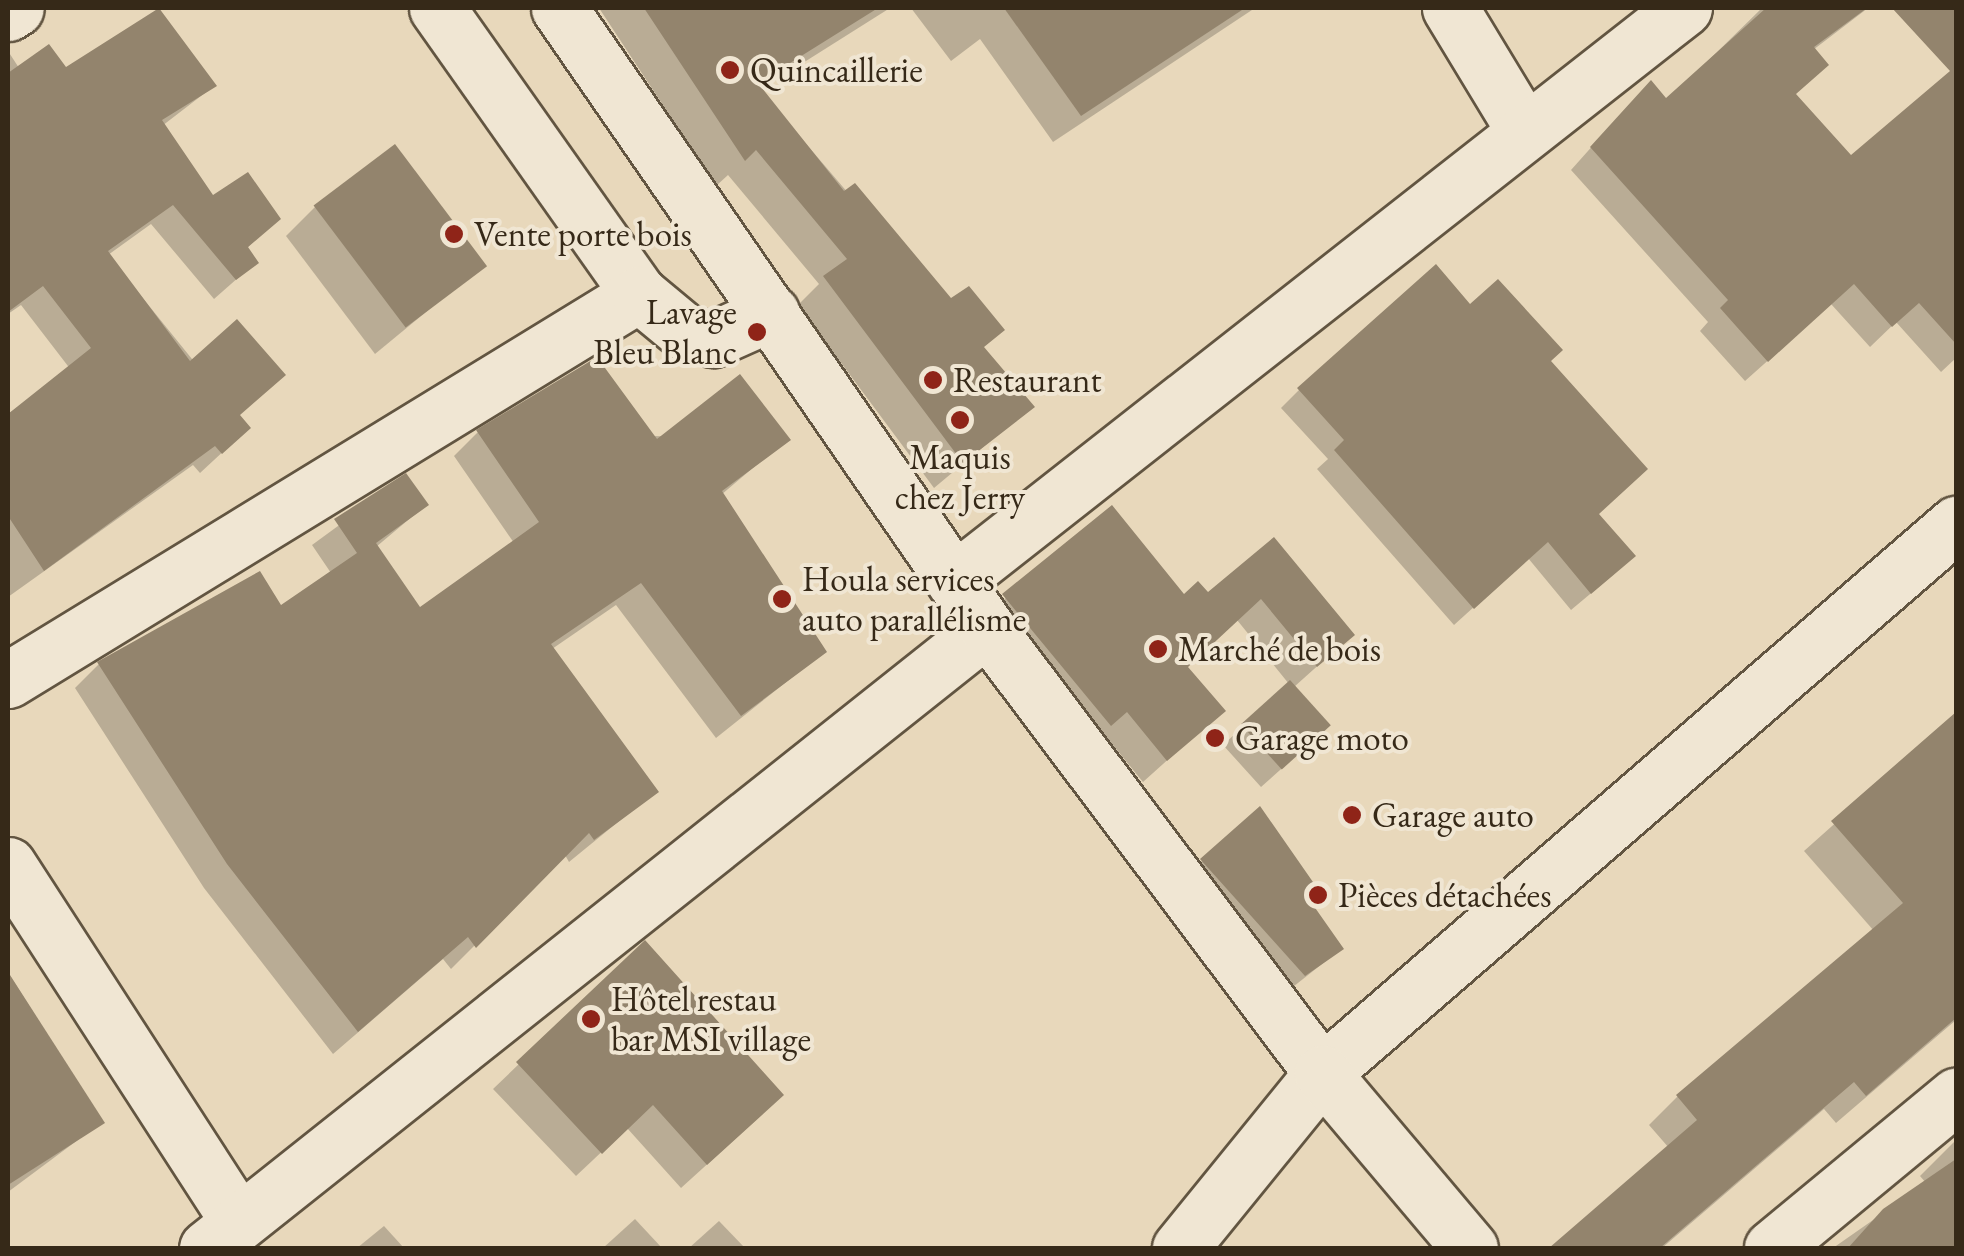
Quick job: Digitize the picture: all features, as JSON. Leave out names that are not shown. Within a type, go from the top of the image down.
[{"type":"street","points":[[8,13],[16,8]]},
{"type":"street","points":[[437,8],[639,294],[686,333],[713,339],[771,313]]},
{"type":"street","points":[[559,8],[987,628],[1322,1073],[1470,1248]]},
{"type":"street","points":[[1450,8],[1524,130]]},
{"type":"street","points":[[954,581],[1684,8]]},
{"type":"street","points":[[8,680],[639,294]]},
{"type":"street","points":[[1180,1248],[1322,1073],[1956,524]]},
{"type":"street","points":[[8,865],[222,1235],[987,628]]},
{"type":"street","points":[[1772,1248],[1956,1096]]},
{"type":"building","points":[[159,8],[217,86],[162,120],[213,195],[248,172],[281,219],[248,247],[259,263],[236,280],[173,205],[108,251],[190,361],[237,319],[286,375],[240,415],[251,428],[222,454],[215,446],[44,571],[8,516],[8,414],[91,348],[43,286],[8,312],[8,73],[49,44],[66,67]]},
{"type":"building","points":[[644,8],[878,8],[758,83],[844,191],[855,183],[951,298],[969,286],[1005,330],[984,347],[1035,407],[963,463],[823,276],[847,259],[756,150],[745,161]]},
{"type":"building","points":[[1004,8],[1245,8],[1081,116]]},
{"type":"building","points":[[1766,8],[1867,8],[1814,47],[1829,65],[1796,94],[1851,155],[1950,71],[1892,8],[1956,8],[1956,344],[1919,303],[1892,327],[1854,284],[1768,362],[1720,308],[1728,300],[1590,147],[1651,80],[1666,98]]},
{"type":"building","points":[[395,144],[487,266],[406,328],[314,205]]},
{"type":"building","points":[[1436,264],[1470,304],[1498,279],[1563,350],[1551,361],[1648,469],[1599,514],[1636,556],[1591,594],[1548,542],[1474,609],[1334,450],[1344,440],[1297,388]]},
{"type":"building","points":[[597,357],[657,439],[740,374],[791,440],[722,491],[827,652],[741,716],[641,583],[551,644],[659,792],[594,840],[589,833],[476,948],[468,937],[358,1032],[227,864],[97,662],[260,571],[281,605],[357,553],[334,519],[406,473],[429,505],[376,543],[420,607],[539,522],[476,430]]},
{"type":"building","points":[[1112,505],[1184,594],[1198,581],[1208,592],[1274,537],[1355,635],[1317,667],[1261,599],[1188,667],[1226,711],[1167,761],[1127,712],[1111,726],[1002,594]]},
{"type":"building","points":[[1290,680],[1331,725],[1282,769],[1241,724]]},
{"type":"building","points":[[1956,712],[1956,1018],[1866,1096],[1854,1082],[1660,1248],[1549,1248],[1697,1120],[1676,1095],[1903,903],[1831,821]]},
{"type":"building","points":[[1260,806],[1322,895],[1311,902],[1344,949],[1305,976],[1200,859]]},
{"type":"building","points":[[645,940],[784,1095],[707,1165],[653,1105],[602,1154],[516,1062]]},
{"type":"building","points":[[8,972],[105,1123],[8,1185]]},
{"type":"building","points":[[1956,1159],[1956,1248],[1848,1248],[1883,1209]]},
{"type":"place","name":"Quincaillerie","points":[[730,70]]},
{"type":"place","name":"Vente porte bois","points":[[454,234]]},
{"type":"place","name":"Lavage Bleu Blanc","points":[[757,332]]},
{"type":"place","name":"Restaurant","points":[[933,380]]},
{"type":"place","name":"Maquis chez Jerry","points":[[960,420]]},
{"type":"place","name":"Houla services auto parallélisme","points":[[782,599]]},
{"type":"place","name":"Marché de bois","points":[[1158,649]]},
{"type":"place","name":"Garage moto","points":[[1215,738]]},
{"type":"place","name":"Garage auto","points":[[1352,815]]},
{"type":"place","name":"Pièces détachées","points":[[1318,895]]},
{"type":"place","name":"Hôtel restau bar MSI village","points":[[591,1019]]}]
